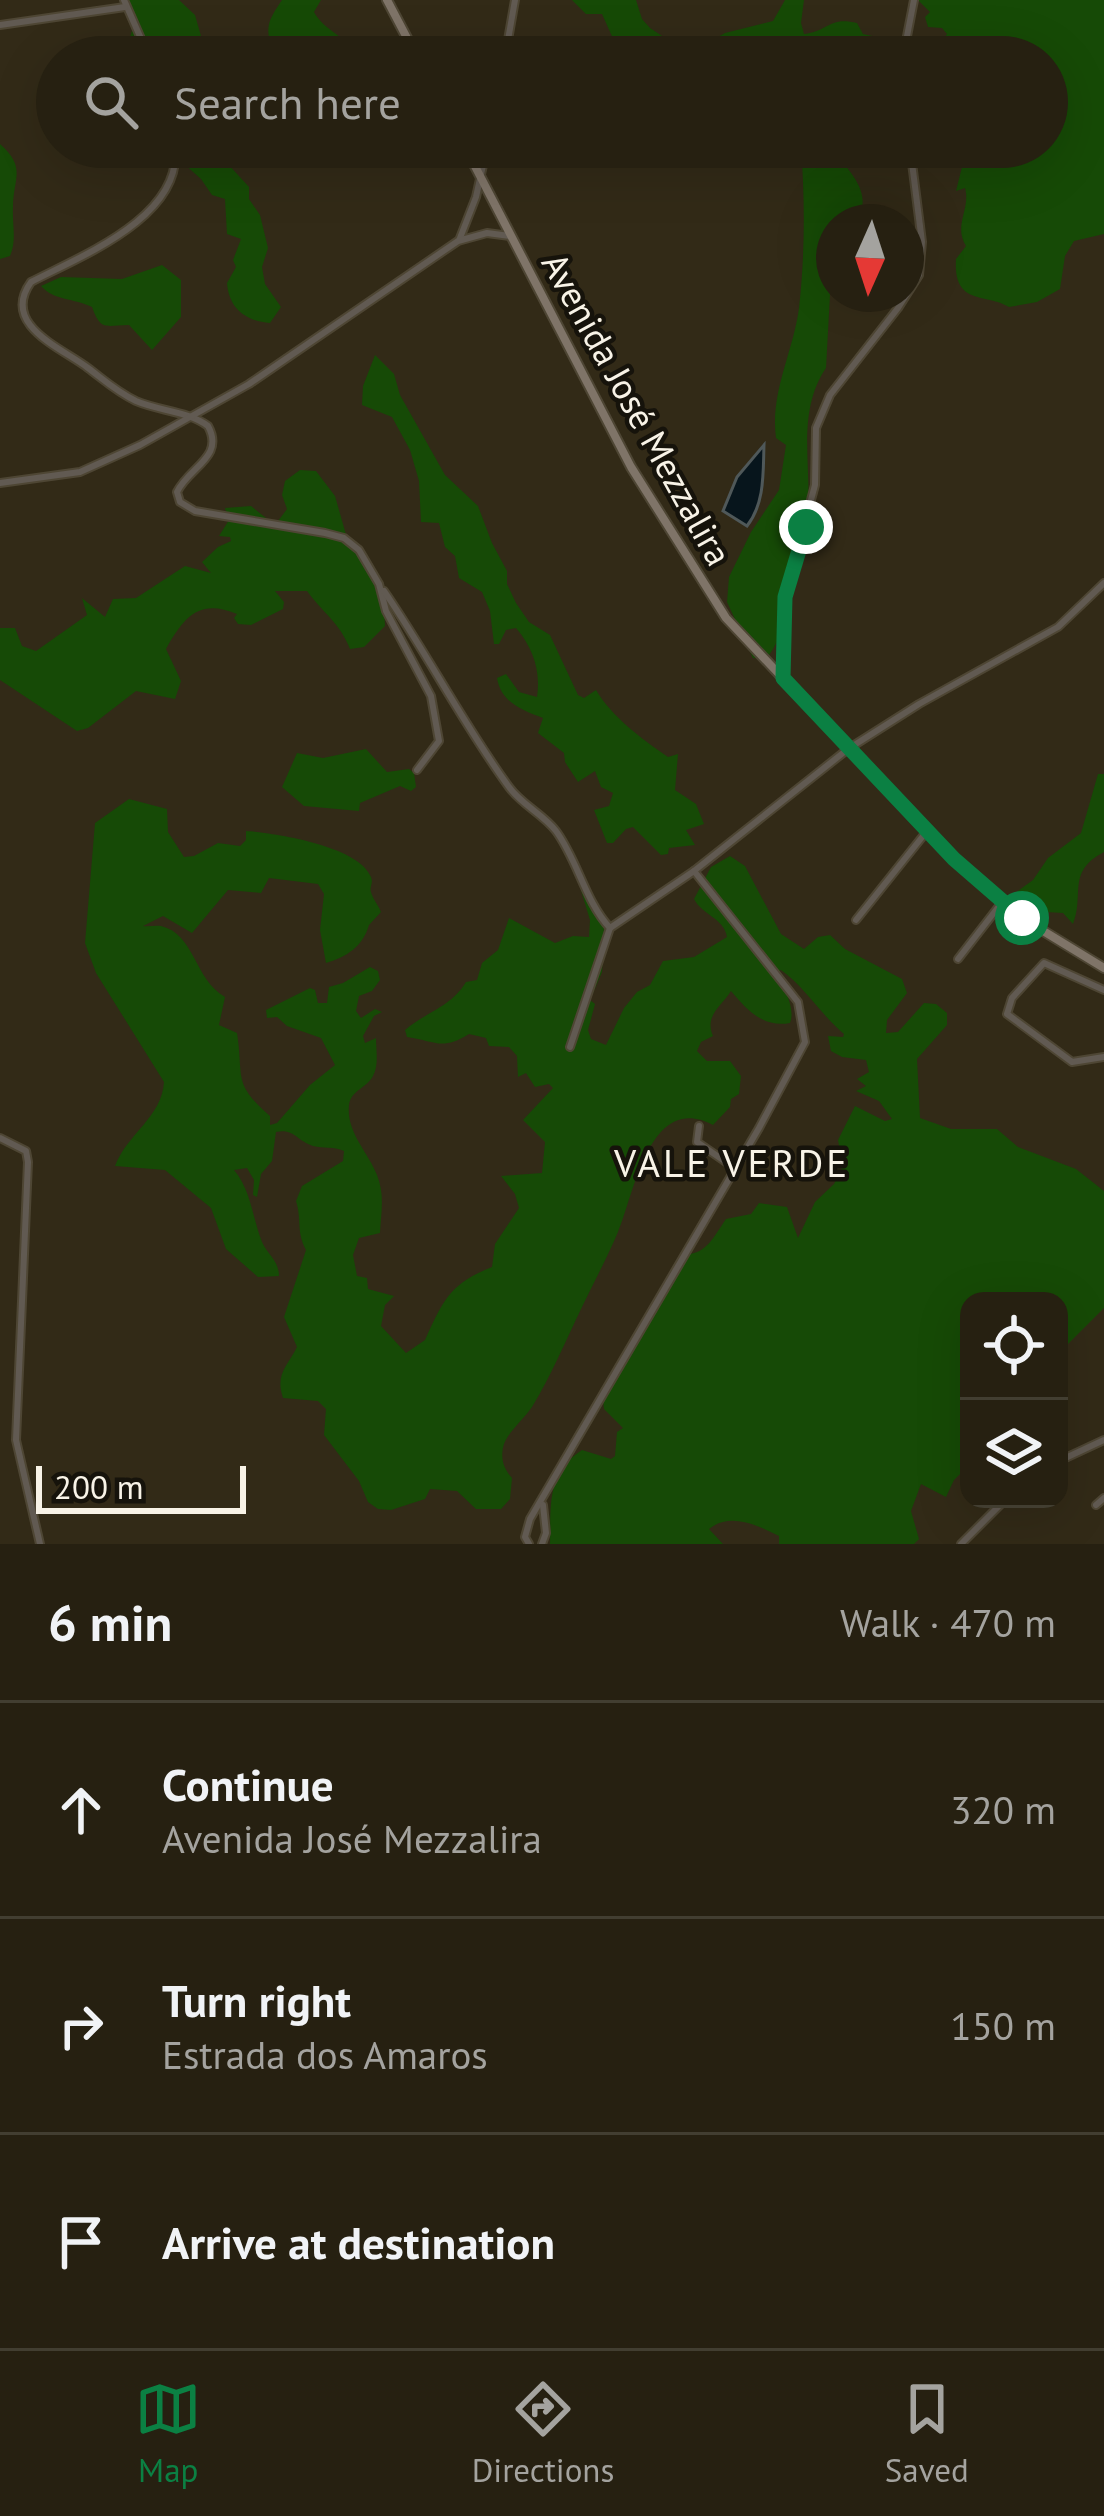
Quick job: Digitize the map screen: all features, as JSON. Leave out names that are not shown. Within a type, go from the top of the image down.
[{"type":"main road","points":[[387,0],[406,36]]},
{"type":"main road","name":"Avenida José Mezzalira","points":[[476,168],[631,466],[726,618],[927,831],[1003,902],[1104,968]]},
{"type":"street","points":[[509,36],[515,0]]},
{"type":"street","points":[[907,36],[914,0]]},
{"type":"street","points":[[0,25],[125,4],[142,36]]},
{"type":"street","points":[[174,168],[134,226],[22,291],[18,306],[24,322],[36,337],[86,366],[111,387],[208,426],[214,441],[207,458],[182,482],[177,492],[180,502],[195,512],[344,538],[358,550],[504,781],[519,801],[553,826],[610,928]]},
{"type":"street","points":[[458,242],[483,168]]},
{"type":"street","points":[[783,678],[785,597],[813,499],[816,428],[830,394],[919,275],[922,242],[913,168]]},
{"type":"street","points":[[0,483],[80,472],[249,384],[458,242],[487,233],[513,237]]},
{"type":"street","points":[[570,1047],[610,928],[694,871],[848,749],[1058,628],[1104,583]]},
{"type":"street","points":[[379,584],[386,611],[431,696],[439,741],[417,770]]},
{"type":"street","points":[[856,920],[927,831]]},
{"type":"street","points":[[529,1544],[526,1531],[542,1501],[803,1048],[804,1021],[798,1002],[694,871]]},
{"type":"street","points":[[958,959],[1003,902]]},
{"type":"street","points":[[1104,990],[1044,963],[1012,998],[1007,1014],[1072,1062],[1104,1057]]},
{"type":"street","points":[[699,1126],[697,1142],[736,1169]]},
{"type":"street","points":[[0,1138],[26,1151],[28,1162],[16,1440],[40,1544]]},
{"type":"street","points":[[1068,1457],[1104,1440]]},
{"type":"street","points":[[542,1501],[546,1533],[542,1544]]},
{"type":"street","points":[[961,1544],[997,1508]]},
{"type":"green space","points":[[121,0],[179,0],[195,15],[201,36],[130,36],[134,25]]},
{"type":"green space","points":[[282,0],[321,0],[314,12],[338,36],[270,36],[273,14]]},
{"type":"green space","points":[[572,0],[636,0],[642,19],[662,36],[612,36],[602,14],[586,14]]},
{"type":"green space","points":[[785,0],[804,0],[804,34],[840,21],[857,23],[863,34],[873,36],[720,36],[773,21]]},
{"type":"green space","points":[[918,0],[1104,0],[1104,234],[1074,241],[1065,256],[1060,289],[1037,302],[1009,307],[965,291],[956,274],[956,259],[966,246],[961,231],[966,196],[965,188],[956,191],[962,168],[1068,168],[1068,36],[946,36],[942,28],[928,27],[925,17],[930,12]]},
{"type":"green space","points":[[0,144],[17,174],[13,244],[10,256],[0,259]]},
{"type":"green space","points":[[189,168],[232,168],[249,187],[268,248],[262,267],[265,284],[281,307],[270,323],[246,316],[231,300],[227,283],[236,267],[233,260],[241,239],[227,234],[225,199],[212,195]]},
{"type":"green space","points":[[802,168],[848,168],[862,204],[816,204],[816,312],[829,312],[826,368],[810,408],[805,534],[776,643],[766,659],[753,658],[727,602],[729,577],[779,490],[786,445],[776,438],[776,405],[796,325],[802,268]]},
{"type":"green space","points":[[162,265],[181,280],[181,317],[152,350],[129,325],[105,325],[92,307],[41,286],[61,277],[122,279]]},
{"type":"green space","points":[[375,355],[394,374],[400,395],[445,475],[478,506],[516,603],[529,622],[550,635],[578,695],[584,698],[596,690],[638,735],[668,757],[678,754],[675,790],[696,804],[704,824],[686,830],[695,845],[669,848],[668,854],[661,855],[633,827],[607,843],[594,810],[609,806],[613,793],[601,787],[595,771],[578,782],[564,753],[538,733],[543,718],[520,708],[503,693],[497,678],[506,674],[519,692],[537,697],[537,669],[531,652],[516,628],[506,630],[499,644],[494,644],[482,592],[459,578],[455,556],[445,547],[439,523],[421,522],[419,481],[410,450],[392,417],[362,405],[363,386]]},
{"type":"green space","points":[[300,470],[316,471],[335,496],[347,538],[383,592],[385,626],[364,647],[350,649],[307,591],[275,591],[284,602],[283,609],[251,625],[238,624],[237,614],[224,610],[194,613],[166,649],[181,681],[175,699],[136,691],[88,728],[77,731],[0,680],[0,628],[15,628],[22,646],[36,651],[87,615],[82,598],[105,617],[113,599],[136,598],[185,566],[211,573],[202,562],[231,541],[219,536],[229,520],[225,508],[251,506],[280,529],[278,521],[287,509],[282,495],[285,481]]},
{"type":"green space","points":[[366,749],[387,772],[409,769],[416,787],[411,791],[400,786],[360,803],[359,811],[304,806],[282,787],[297,753],[323,758]]},
{"type":"green space","points":[[1098,774],[1104,774],[1104,852],[1081,876],[1073,924],[1063,913],[1029,911],[1015,893],[1033,880],[1048,858],[1081,833]]},
{"type":"green space","points":[[129,799],[167,809],[168,832],[184,857],[218,843],[240,846],[246,831],[259,832],[334,849],[363,866],[371,877],[371,892],[381,912],[353,950],[326,963],[320,930],[324,894],[318,884],[269,878],[261,893],[228,890],[192,933],[163,916],[143,926],[161,926],[181,938],[207,979],[225,997],[219,1025],[237,1033],[245,1087],[270,1116],[270,1125],[335,1065],[321,1038],[287,1026],[277,1017],[267,1018],[266,1010],[310,988],[318,1003],[327,1003],[329,987],[370,967],[378,971],[380,980],[372,991],[359,996],[356,1011],[361,1018],[375,1009],[382,1012],[374,1016],[363,1036],[365,1043],[376,1038],[376,1067],[350,1100],[349,1115],[379,1182],[380,1233],[359,1238],[353,1255],[357,1276],[367,1278],[368,1289],[394,1296],[385,1305],[381,1326],[406,1353],[425,1340],[457,1287],[492,1267],[495,1244],[519,1208],[501,1176],[542,1173],[545,1142],[523,1120],[553,1088],[549,1084],[535,1087],[526,1073],[518,1077],[517,1056],[509,1047],[489,1046],[486,1038],[469,1034],[438,1043],[407,1037],[405,1030],[446,1003],[466,982],[477,980],[482,963],[498,950],[509,918],[555,943],[573,936],[589,937],[590,920],[576,874],[604,926],[602,972],[590,1000],[595,1004],[588,1030],[591,1039],[606,1045],[624,1008],[650,985],[663,961],[694,957],[727,937],[722,925],[694,899],[711,867],[730,856],[745,866],[781,934],[804,949],[818,937],[830,935],[845,949],[902,979],[907,993],[887,1020],[886,1033],[898,1032],[924,1003],[936,1004],[947,1013],[947,1025],[917,1059],[920,1118],[951,1129],[997,1129],[1018,1147],[1076,1169],[1104,1191],[1104,1308],[1068,1344],[1068,1292],[960,1292],[960,1474],[946,1497],[921,1484],[911,1511],[919,1539],[914,1544],[779,1544],[779,1536],[753,1524],[726,1521],[709,1529],[723,1544],[550,1544],[553,1491],[562,1469],[582,1450],[611,1459],[615,1456],[617,1432],[623,1428],[604,1409],[603,1400],[671,1286],[683,1254],[704,1248],[726,1219],[751,1214],[759,1203],[787,1207],[798,1238],[815,1202],[834,1184],[843,1166],[838,1140],[855,1106],[885,1121],[892,1119],[879,1101],[856,1091],[866,1086],[857,1079],[869,1072],[866,1060],[831,1051],[828,1036],[844,1034],[781,970],[777,972],[790,1004],[790,1023],[764,1020],[731,991],[712,1016],[713,1036],[701,1042],[697,1051],[707,1061],[730,1061],[741,1076],[739,1094],[713,1125],[691,1118],[673,1122],[648,1152],[614,1242],[552,1370],[504,1444],[503,1462],[512,1478],[510,1499],[501,1509],[476,1509],[457,1491],[430,1489],[425,1499],[391,1510],[378,1509],[368,1502],[359,1481],[324,1435],[326,1409],[318,1401],[283,1398],[280,1383],[297,1347],[284,1317],[306,1250],[296,1201],[302,1186],[343,1161],[344,1151],[276,1132],[272,1161],[261,1174],[257,1197],[247,1168],[234,1170],[279,1276],[258,1277],[226,1249],[211,1208],[165,1170],[115,1166],[151,1116],[164,1082],[96,973],[85,943],[95,823]]},
{"type":"shaded area","points":[[764,445],[760,498],[747,526],[723,511],[737,477]]},
{"type":"district","name":"VALE VERDE","points":[[732,1163]]},
{"type":"route","points":[[806,527],[785,597],[783,678],[954,859],[1022,918]]}]
